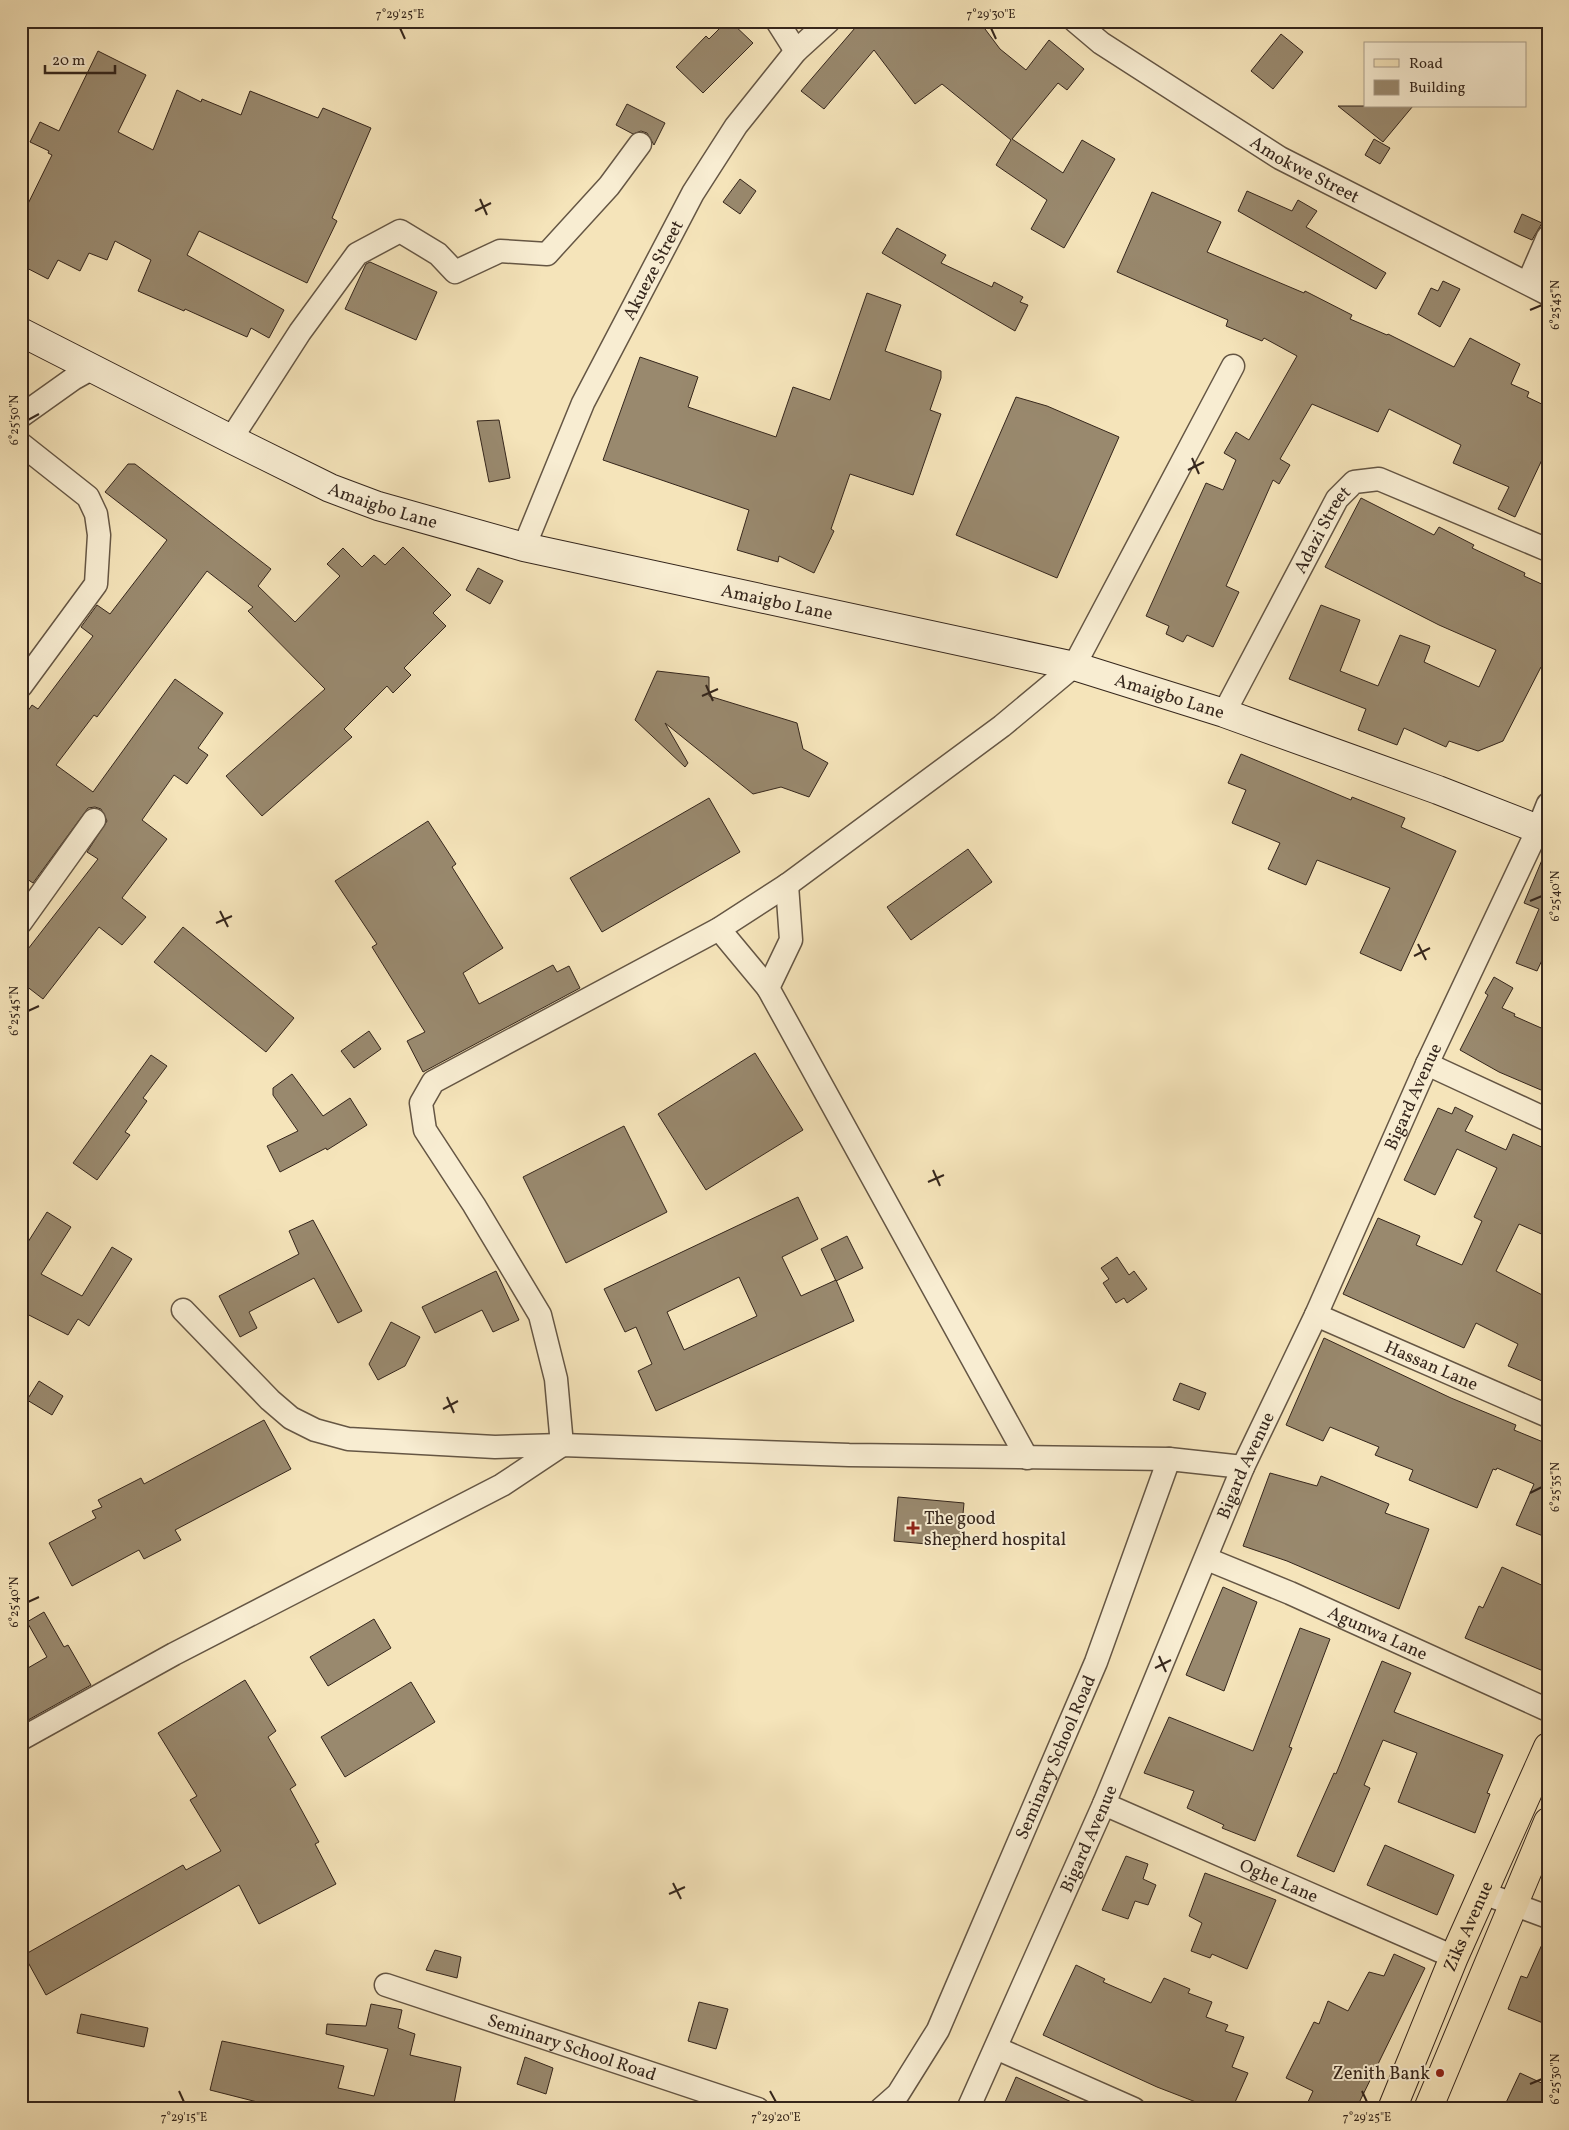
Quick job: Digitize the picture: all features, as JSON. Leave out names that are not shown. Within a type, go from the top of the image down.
[{"type":"main road","name":"Amaigbo Lane","points":[[21,332],[330,488],[378,506],[524,548],[1074,666],[1224,713],[1438,790],[1543,831]]},
{"type":"main road","name":"Ziks Avenue","points":[[1392,2109],[1454,1957],[1548,1747]]},
{"type":"main road","name":"Ziks Avenue","points":[[1428,2109],[1548,1822]]},
{"type":"street","points":[[777,21],[796,51]]},
{"type":"street","name":"Akueze Street","points":[[524,548],[583,402],[688,201],[736,126],[796,51],[829,21]]},
{"type":"street","name":"Amokwe Street","points":[[1075,21],[1101,43],[1280,158],[1442,242],[1548,294]]},
{"type":"street","points":[[230,439],[300,332],[357,254],[400,231],[438,254],[455,272],[500,251],[547,254],[609,186],[640,144]]},
{"type":"street","points":[[1528,283],[1548,237]]},
{"type":"street","points":[[562,1445],[556,1379],[540,1315],[474,1205],[425,1130],[421,1103],[433,1082],[719,929],[787,885],[1002,726],[1074,666],[1233,366]]},
{"type":"street","points":[[21,416],[73,379],[91,369]]},
{"type":"street","points":[[21,444],[88,497],[96,514],[100,535],[96,584],[21,686]]},
{"type":"street","name":"Adazi Street","points":[[1224,713],[1337,499],[1354,482],[1379,479],[1548,550]]},
{"type":"street","points":[[1543,831],[1548,804]]},
{"type":"street","points":[[21,922],[94,820]]},
{"type":"street","name":"Bigard Avenue","points":[[968,2109],[1104,1804],[1207,1559],[1243,1468],[1316,1315],[1427,1064],[1543,831]]},
{"type":"street","points":[[768,988],[791,940],[787,885]]},
{"type":"street","points":[[719,929],[768,988],[1027,1458]]},
{"type":"street","points":[[1427,1064],[1548,1120]]},
{"type":"street","points":[[183,1310],[270,1400],[291,1418],[315,1430],[348,1439],[495,1447],[562,1445],[1027,1458],[1169,1458],[1243,1468]]},
{"type":"street","name":"Hassan Lane","points":[[1316,1315],[1548,1416]]},
{"type":"street","points":[[21,1739],[174,1654],[502,1485],[562,1445]]},
{"type":"street","name":"Seminary School Road","points":[[881,2109],[898,2094],[938,2030],[1096,1662],[1169,1458]]},
{"type":"street","name":"Agunwa Lane","points":[[1207,1559],[1290,1593],[1548,1710]]},
{"type":"street","name":"Oghe Lane","points":[[1104,1804],[1454,1957]]},
{"type":"street","points":[[1482,1893],[1548,1917]]},
{"type":"street","name":"Seminary School Road","points":[[386,1984],[758,2109]]},
{"type":"street","points":[[996,2048],[1134,2109]]},
{"type":"building","points":[[727,21],[730,21],[753,43],[703,93],[676,67],[706,36],[709,39]]},
{"type":"building","points":[[861,21],[979,21],[1000,49],[1026,70],[1049,40],[1084,69],[1067,90],[1058,83],[1012,139],[1063,173],[1082,140],[1115,159],[1064,248],[1031,229],[1047,200],[996,165],[1011,140],[942,84],[915,104],[874,50],[824,109],[801,91]]},
{"type":"building","points":[[1281,34],[1303,52],[1273,89],[1251,71]]},
{"type":"building","points":[[98,51],[146,75],[118,132],[153,150],[177,90],[201,102],[202,99],[241,115],[250,91],[318,118],[323,108],[371,128],[332,218],[337,221],[307,283],[199,231],[187,255],[284,310],[269,338],[251,328],[247,337],[185,309],[184,311],[138,291],[151,260],[115,241],[107,260],[89,253],[80,271],[58,260],[48,279],[21,265],[21,259],[28,246],[21,242],[21,218],[52,155],[48,153],[49,151],[30,142],[40,122],[59,131]]},
{"type":"building","points":[[627,104],[665,123],[654,145],[647,133],[641,131],[633,134],[616,125]]},
{"type":"building","points":[[1338,106],[1411,108],[1383,142]]},
{"type":"building","points":[[1374,139],[1390,148],[1380,164],[1365,155]]},
{"type":"building","points":[[740,179],[756,191],[740,214],[723,202]]},
{"type":"building","points":[[1247,191],[1292,211],[1298,200],[1317,211],[1306,227],[1386,273],[1376,289],[1238,211]]},
{"type":"building","points":[[1152,192],[1221,222],[1207,252],[1304,293],[1305,291],[1352,315],[1350,319],[1388,334],[1454,367],[1470,338],[1520,364],[1511,384],[1529,392],[1527,397],[1548,407],[1548,447],[1515,517],[1498,509],[1509,487],[1453,463],[1461,445],[1389,409],[1378,432],[1312,404],[1280,459],[1290,465],[1279,484],[1273,480],[1226,586],[1239,592],[1213,647],[1187,635],[1183,642],[1166,634],[1169,626],[1146,616],[1206,483],[1223,490],[1236,460],[1224,453],[1236,432],[1249,440],[1297,356],[1264,338],[1262,341],[1226,326],[1228,320],[1117,272]]},
{"type":"building","points":[[1522,214],[1542,223],[1532,240],[1514,232]]},
{"type":"building","points":[[897,228],[946,255],[941,263],[992,287],[994,282],[1023,297],[1020,302],[1028,305],[1015,331],[882,253]]},
{"type":"building","points":[[370,262],[437,292],[416,340],[345,309],[366,264]]},
{"type":"building","points":[[1443,281],[1460,289],[1440,327],[1418,314],[1431,288],[1438,291]]},
{"type":"building","points":[[867,293],[901,305],[885,351],[941,371],[941,378],[930,410],[941,414],[913,495],[850,474],[831,529],[834,531],[814,573],[779,556],[778,562],[737,550],[749,510],[603,460],[640,357],[698,377],[688,407],[776,437],[793,387],[830,400]]},
{"type":"building","points":[[1016,397],[1047,406],[1119,437],[1057,578],[956,535]]},
{"type":"building","points":[[499,420],[510,478],[489,482],[477,421]]},
{"type":"building","points":[[128,464],[135,464],[271,569],[258,586],[295,622],[340,576],[327,564],[343,548],[362,567],[374,555],[385,565],[403,547],[451,595],[433,613],[446,626],[404,668],[411,675],[393,693],[387,686],[344,729],[352,737],[262,816],[226,776],[325,689],[248,611],[253,607],[207,571],[97,717],[94,715],[56,765],[93,792],[175,679],[223,713],[198,748],[208,755],[187,784],[174,775],[142,820],[167,839],[122,898],[146,917],[122,945],[99,927],[43,999],[21,982],[21,958],[98,859],[87,852],[107,821],[101,809],[95,807],[88,808],[33,883],[21,875],[21,721],[32,705],[38,709],[93,636],[81,627],[97,605],[110,614],[167,540],[105,492]]},
{"type":"building","points":[[1361,498],[1434,535],[1439,527],[1474,545],[1472,548],[1525,573],[1524,576],[1548,587],[1548,670],[1541,667],[1503,741],[1478,751],[1449,741],[1446,747],[1404,728],[1397,745],[1358,730],[1366,709],[1289,679],[1321,605],[1360,620],[1340,671],[1378,686],[1400,635],[1430,646],[1424,662],[1479,687],[1496,650],[1439,625],[1325,567]]},
{"type":"building","points":[[478,568],[503,581],[490,604],[466,590]]},
{"type":"building","points":[[657,671],[709,677],[709,696],[797,723],[803,749],[828,763],[809,797],[781,787],[753,794],[665,723],[688,763],[685,767],[635,720]]},
{"type":"building","points":[[1241,754],[1351,800],[1352,797],[1405,818],[1401,827],[1456,851],[1401,971],[1360,953],[1390,888],[1317,860],[1306,885],[1268,869],[1280,843],[1232,823],[1246,790],[1228,783]]},
{"type":"building","points":[[709,798],[740,852],[602,932],[570,878]]},
{"type":"building","points":[[428,821],[456,864],[452,867],[503,948],[463,973],[479,1004],[553,965],[557,972],[569,966],[580,988],[423,1072],[407,1041],[425,1032],[372,947],[377,944],[335,881]]},
{"type":"building","points":[[1547,848],[1548,947],[1537,971],[1516,963],[1539,909],[1524,903]]},
{"type":"building","points":[[968,849],[992,882],[911,940],[887,907]]},
{"type":"building","points":[[183,927],[294,1018],[266,1052],[154,962]]},
{"type":"building","points":[[1494,977],[1513,988],[1502,1008],[1515,1014],[1514,1016],[1548,1031],[1548,1093],[1499,1072],[1460,1050],[1488,995],[1485,993]]},
{"type":"building","points":[[369,1031],[381,1049],[354,1068],[341,1051]]},
{"type":"building","points":[[755,1053],[803,1130],[706,1190],[658,1114]]},
{"type":"building","points":[[151,1055],[167,1066],[143,1098],[147,1101],[125,1132],[130,1135],[97,1180],[73,1163]]},
{"type":"building","points":[[292,1074],[323,1116],[350,1098],[367,1125],[327,1150],[326,1148],[280,1172],[267,1146],[298,1131],[273,1095],[273,1088]]},
{"type":"building","points":[[1455,1107],[1473,1116],[1465,1131],[1506,1150],[1513,1134],[1548,1150],[1548,1237],[1519,1224],[1496,1271],[1548,1298],[1548,1368],[1542,1381],[1508,1366],[1518,1344],[1476,1323],[1464,1348],[1343,1294],[1378,1218],[1420,1236],[1416,1245],[1462,1265],[1482,1221],[1474,1217],[1497,1168],[1457,1149],[1435,1195],[1404,1180],[1438,1108],[1452,1114]]},
{"type":"building","points":[[624,1126],[667,1212],[566,1263],[523,1177]]},
{"type":"building","points":[[798,1197],[818,1239],[782,1257],[801,1296],[836,1280],[854,1321],[656,1411],[638,1371],[652,1364],[636,1327],[625,1332],[604,1289]],"holes":[[[739,1277],[757,1316],[684,1350],[667,1312]]]},
{"type":"building","points":[[47,1212],[71,1227],[41,1274],[82,1296],[112,1247],[132,1259],[89,1326],[78,1319],[68,1335],[21,1311],[21,1253]]},
{"type":"building","points":[[313,1220],[362,1311],[338,1323],[314,1278],[249,1312],[257,1328],[240,1337],[219,1296],[299,1254],[289,1231]]},
{"type":"building","points":[[847,1236],[863,1268],[836,1281],[821,1249]]},
{"type":"building","points":[[1117,1257],[1129,1275],[1134,1271],[1147,1289],[1127,1303],[1124,1298],[1116,1303],[1103,1283],[1109,1279],[1101,1268]]},
{"type":"building","points":[[496,1271],[519,1320],[493,1332],[482,1310],[435,1333],[422,1307]]},
{"type":"building","points":[[391,1322],[420,1337],[405,1366],[378,1380],[369,1364]]},
{"type":"building","points":[[1324,1338],[1451,1398],[1516,1425],[1514,1430],[1548,1444],[1548,1538],[1516,1525],[1534,1484],[1497,1468],[1496,1470],[1493,1469],[1477,1508],[1409,1480],[1413,1470],[1375,1455],[1379,1447],[1330,1427],[1323,1441],[1286,1425]]},
{"type":"building","points":[[39,1381],[63,1396],[52,1415],[27,1400]]},
{"type":"building","points":[[1180,1383],[1206,1393],[1199,1410],[1173,1400]]},
{"type":"building","points":[[264,1420],[291,1469],[175,1530],[181,1540],[144,1559],[139,1550],[72,1586],[49,1543],[96,1518],[92,1511],[102,1507],[98,1500],[141,1478],[144,1484]]},
{"type":"building","points":[[1270,1473],[1317,1486],[1321,1476],[1389,1504],[1385,1513],[1429,1529],[1399,1609],[1287,1561],[1243,1546]]},
{"type":"building","points":[[898,1497],[964,1503],[960,1547],[894,1541]]},
{"type":"building","points":[[1502,1567],[1548,1588],[1548,1673],[1465,1638],[1479,1606],[1483,1608]]},
{"type":"building","points":[[1223,1587],[1257,1602],[1224,1691],[1186,1675]]},
{"type":"building","points":[[44,1612],[64,1647],[68,1645],[91,1685],[21,1724],[21,1672],[47,1657],[27,1622]]},
{"type":"building","points":[[374,1619],[391,1648],[328,1686],[310,1657]]},
{"type":"building","points":[[1300,1628],[1330,1639],[1289,1747],[1292,1748],[1255,1841],[1222,1828],[1224,1825],[1187,1808],[1194,1791],[1144,1773],[1169,1717],[1253,1751]]},
{"type":"building","points":[[1382,1661],[1411,1673],[1394,1712],[1503,1755],[1487,1793],[1490,1794],[1475,1833],[1398,1802],[1417,1753],[1383,1740],[1364,1785],[1370,1788],[1334,1872],[1297,1856],[1334,1773],[1336,1774]]},
{"type":"building","points":[[245,1680],[276,1731],[268,1737],[296,1785],[290,1789],[319,1842],[315,1844],[336,1884],[259,1924],[239,1885],[46,1995],[24,1955],[183,1865],[186,1870],[221,1851],[190,1800],[197,1796],[158,1733]]},
{"type":"building","points":[[411,1682],[435,1722],[345,1777],[321,1737]]},
{"type":"building","points":[[1385,1845],[1454,1875],[1437,1915],[1367,1885]]},
{"type":"building","points":[[1126,1856],[1148,1864],[1143,1879],[1156,1885],[1148,1905],[1135,1901],[1128,1919],[1102,1910]]},
{"type":"building","points":[[1205,1873],[1276,1900],[1247,1969],[1212,1954],[1210,1958],[1191,1951],[1202,1923],[1189,1916]]},
{"type":"building","points":[[1548,1931],[1548,2025],[1508,2009],[1521,1976],[1527,1978]]},
{"type":"building","points":[[435,1950],[461,1957],[457,1978],[426,1970]]},
{"type":"building","points":[[1394,1954],[1425,1968],[1356,2109],[1318,2109],[1307,2104],[1313,2091],[1286,2078],[1314,2022],[1319,2024],[1328,2001],[1348,2011],[1369,1972],[1384,1976]]},
{"type":"building","points":[[1076,1965],[1105,1979],[1103,1982],[1151,2003],[1164,1978],[1190,1989],[1188,1993],[1212,2002],[1206,2017],[1228,2025],[1225,2031],[1244,2037],[1232,2067],[1248,2073],[1232,2109],[1214,2109],[1157,2087],[1043,2035]]},
{"type":"building","points":[[699,2002],[728,2009],[716,2049],[688,2041]]},
{"type":"building","points":[[371,2004],[402,2010],[398,2028],[415,2034],[410,2055],[461,2067],[453,2109],[285,2109],[210,2090],[222,2041],[344,2066],[338,2088],[374,2096],[388,2049],[326,2034],[327,2024],[366,2026]]},
{"type":"building","points":[[81,2014],[148,2028],[144,2047],[77,2033]]},
{"type":"building","points":[[525,2057],[553,2068],[546,2094],[517,2084]]},
{"type":"building","points":[[1520,2073],[1548,2086],[1548,2109],[1503,2109]]},
{"type":"building","points":[[1016,2077],[1087,2109],[1002,2109]]},
{"type":"place","name":"The good shepherd hospital","points":[[913,1528]]},
{"type":"place","name":"Zenith Bank","points":[[1440,2073]]}]
